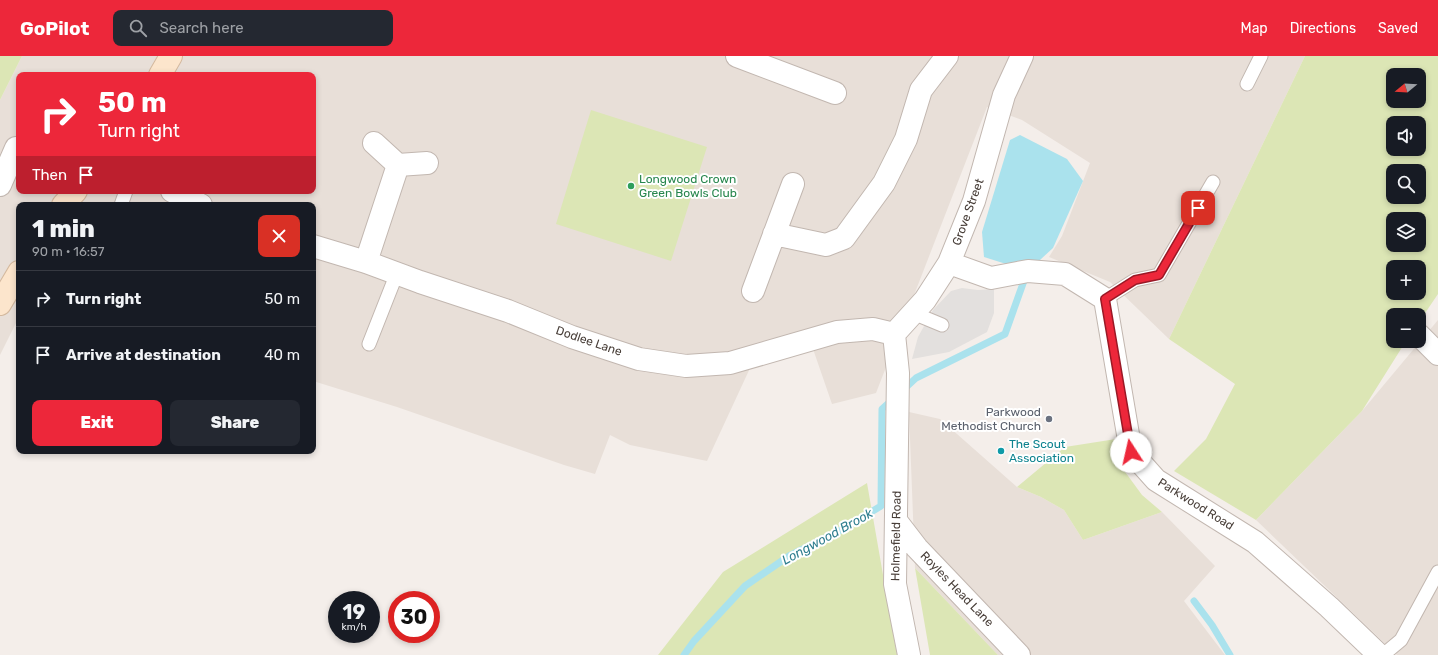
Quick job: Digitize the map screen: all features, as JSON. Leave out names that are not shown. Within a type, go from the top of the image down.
[{"type":"street","points":[[162,72],[171,56]]},
{"type":"street","points":[[737,56],[835,92]]},
{"type":"street","points":[[774,234],[826,245],[844,238],[884,183],[906,139],[920,90],[947,56]]},
{"type":"street","name":"Grove Street","points":[[894,334],[925,300],[949,263],[974,201],[1004,95],[1022,56]]},
{"type":"street","points":[[374,143],[398,165],[427,163]]},
{"type":"street","points":[[0,186],[16,148]]},
{"type":"street","points":[[366,262],[398,165]]},
{"type":"street","points":[[753,291],[792,184]]},
{"type":"street","points":[[66,202],[73,194]]},
{"type":"street","points":[[178,194],[195,202]]},
{"type":"street","name":"Dodlee Lane","points":[[316,247],[366,262],[508,311],[572,337],[640,359],[686,366],[730,363],[837,332],[873,328],[894,334]]},
{"type":"street","points":[[949,263],[991,278],[1028,271],[1065,274],[1105,299]]},
{"type":"street","points":[[0,304],[16,277]]},
{"type":"street","name":"Parkwood Road","points":[[1105,299],[1131,452],[1156,480],[1255,542],[1329,607],[1379,655]]},
{"type":"street","name":"Holmefield Road","points":[[894,334],[898,373],[895,584],[909,655]]},
{"type":"street","points":[[1426,342],[1438,354]]},
{"type":"street","name":"Royles Head Lane","points":[[897,522],[917,548],[1019,655]]},
{"type":"lane","points":[[1247,84],[1261,56]]},
{"type":"lane","points":[[1105,299],[1135,280],[1159,275],[1213,182]]},
{"type":"lane","points":[[369,344],[397,273]]},
{"type":"lane","points":[[913,313],[942,325]]},
{"type":"lane","points":[[1383,655],[1401,640],[1438,572]]},
{"type":"shaded area","points":[[22,56],[1305,56],[1169,339],[1110,282],[1049,257],[1062,236],[1090,163],[1022,120],[987,107],[876,393],[832,404],[813,349],[751,366],[707,461],[630,445],[610,435],[595,474],[564,465],[397,407],[316,382],[316,202],[16,202],[16,323],[0,355],[0,100]]},
{"type":"shaded area","points":[[962,288],[978,290],[994,289],[994,313],[987,332],[949,352],[912,359],[918,337],[933,310],[951,291]]},
{"type":"shaded area","points":[[1438,320],[1438,655],[1397,655],[1256,520],[1362,411],[1415,348],[1426,348],[1426,334]]},
{"type":"shaded area","points":[[909,412],[940,419],[1017,487],[1041,497],[1064,510],[1083,540],[1162,512],[1215,566],[1184,601],[1225,655],[998,655],[915,568]]},
{"type":"green space","points":[[0,56],[22,56],[0,100]]},
{"type":"green space","points":[[1305,56],[1438,56],[1438,294],[1426,312],[1426,308],[1386,308],[1386,348],[1402,348],[1362,411],[1256,520],[1174,471],[1206,439],[1235,384],[1169,339]]},
{"type":"green space","name":"Longwood Crown Green Bowls Club","points":[[591,110],[707,147],[671,261],[556,224]]},
{"type":"green space","points":[[1116,439],[1123,469],[1142,495],[1162,512],[1083,540],[1064,510],[1041,497],[1017,487],[1065,447]]},
{"type":"green space","points":[[867,483],[897,655],[658,655],[723,572]]},
{"type":"green space","points":[[915,568],[998,655],[930,655]]},
{"type":"water","points":[[1020,135],[1067,159],[1083,181],[1053,248],[1028,271],[984,257],[982,232],[1010,140]]},
{"type":"waterway","name":"Longwood Brook","points":[[902,391],[916,378],[1005,334],[1026,275]]},
{"type":"waterway","name":"Longwood Brook","points":[[684,655],[694,641],[745,586],[789,556],[843,529],[881,506],[882,409],[893,399]]},
{"type":"waterway","points":[[1194,601],[1212,625],[1230,655]]},
{"type":"place","name":"Longwood Crown Green Bowls Club","points":[[631,186]]},
{"type":"place","name":"Parkwood Methodist Church","points":[[1049,419]]},
{"type":"place","name":"The Scout Association","points":[[1001,451]]},
{"type":"route","points":[[1131,452],[1105,299],[1135,280],[1159,275],[1198,208]]}]
